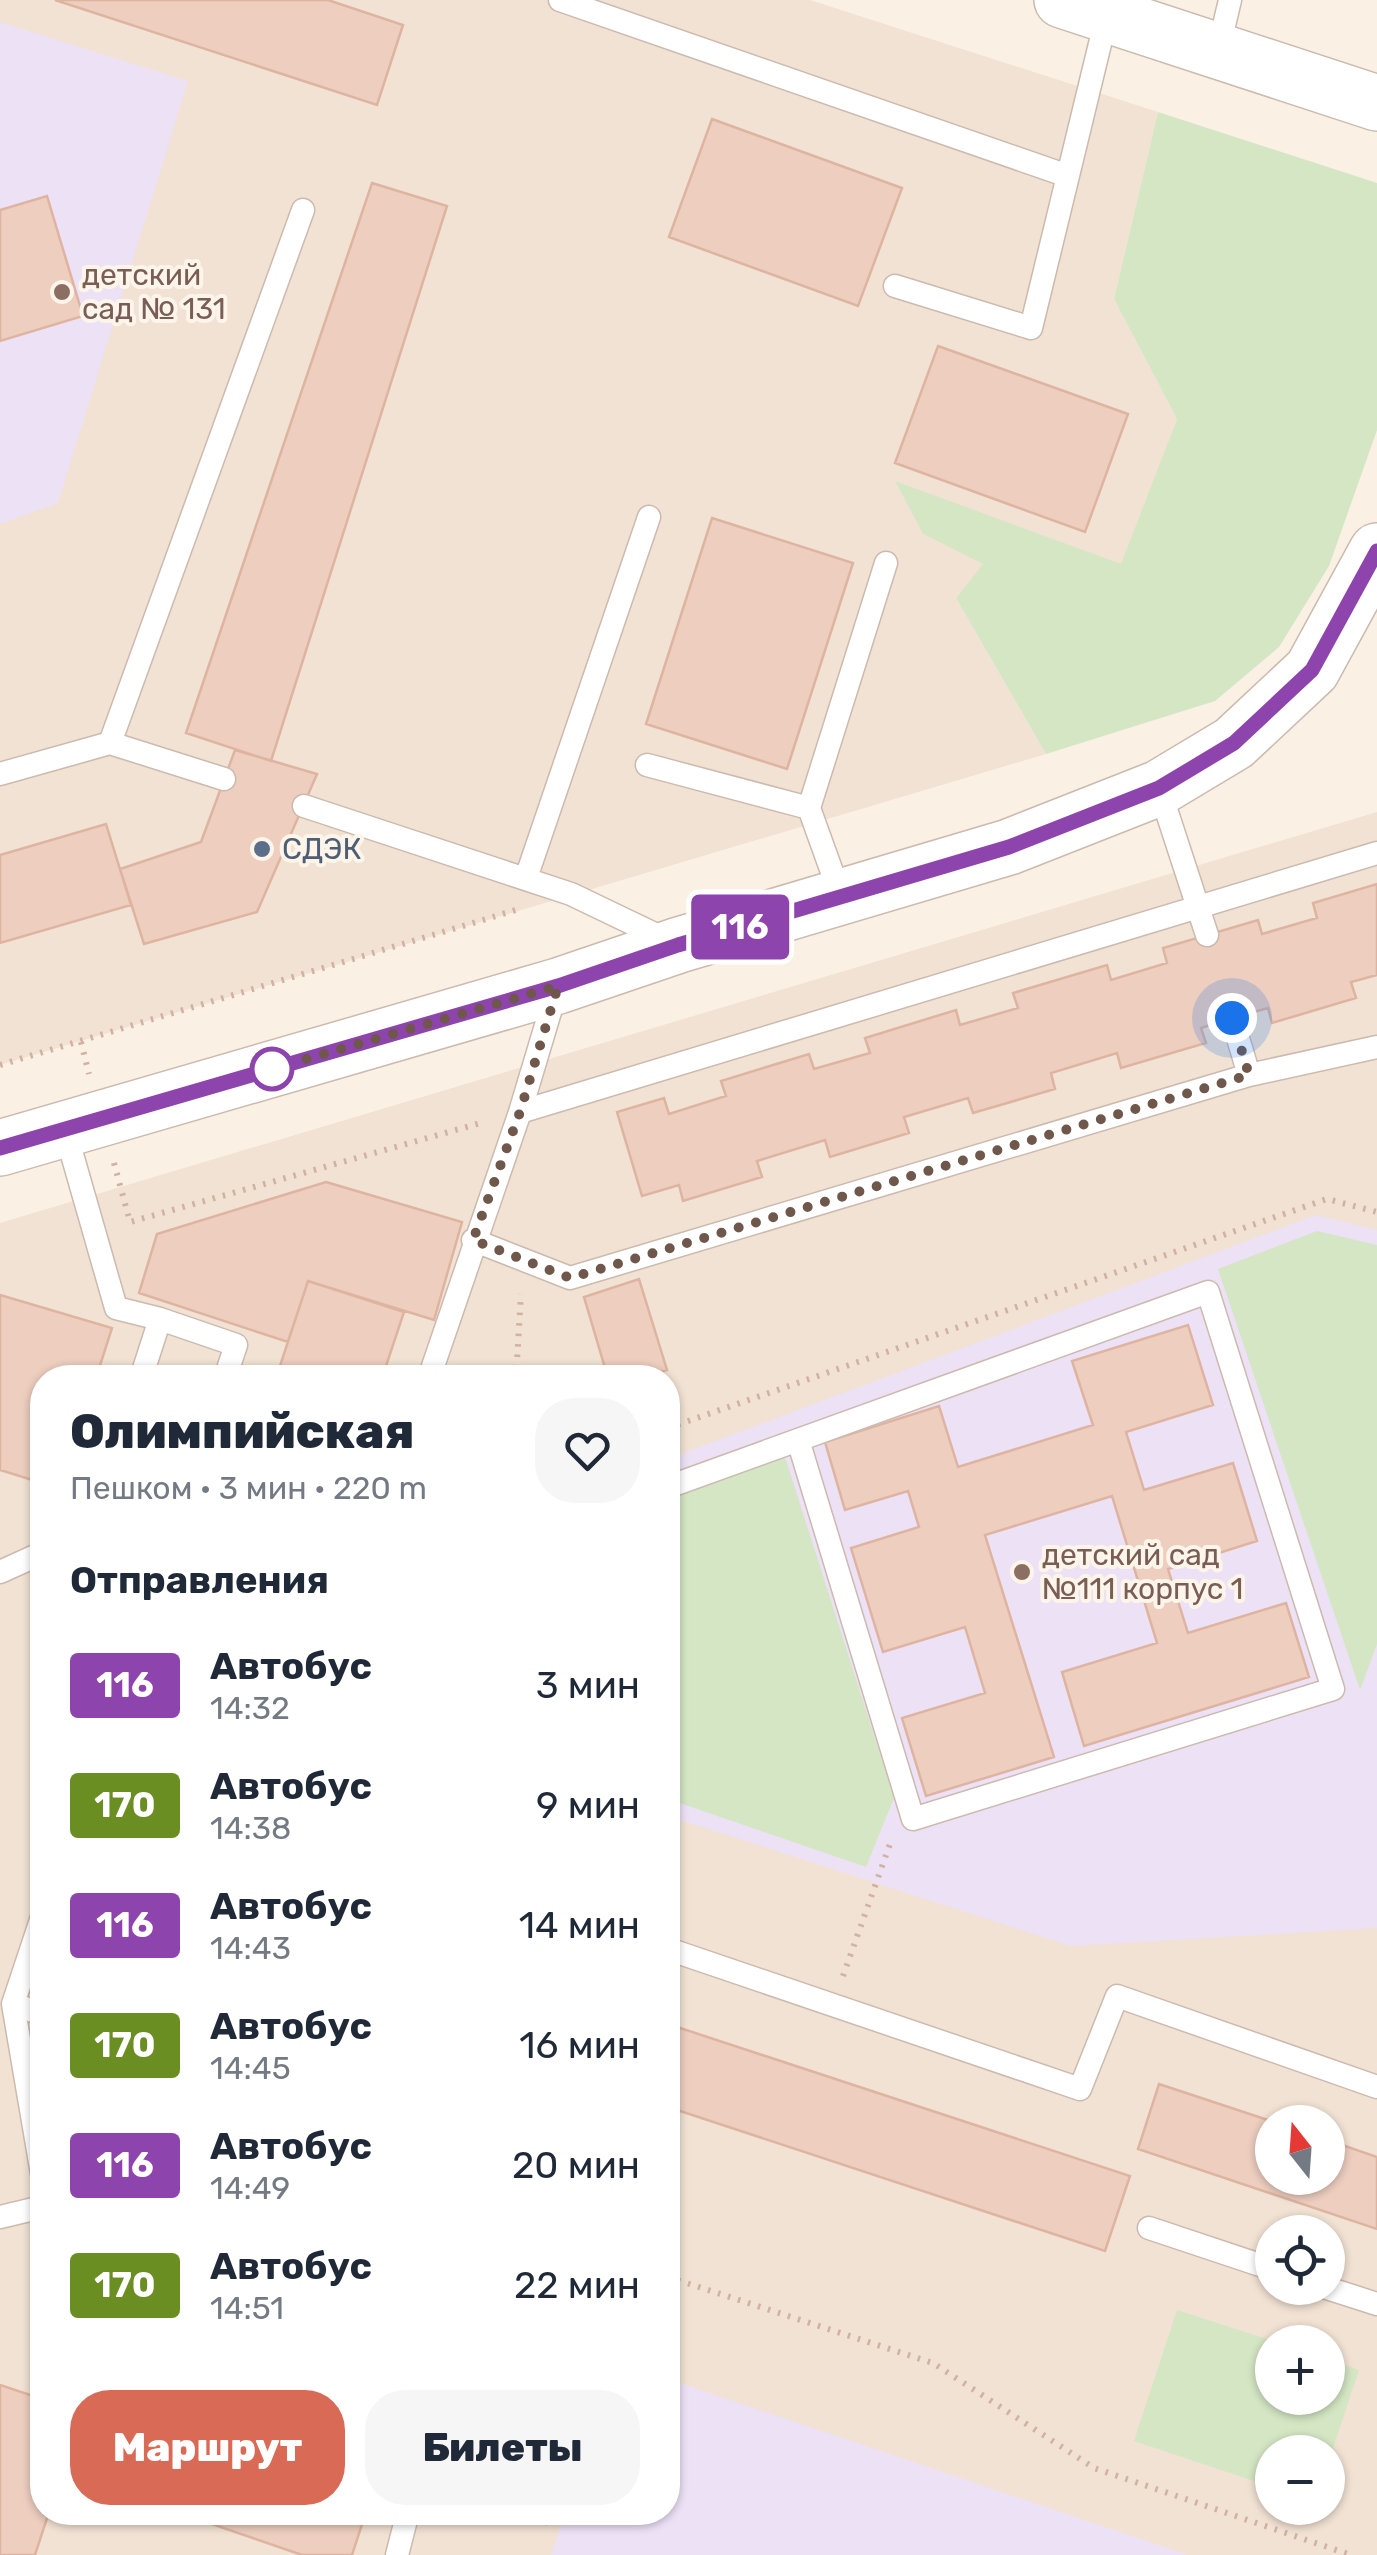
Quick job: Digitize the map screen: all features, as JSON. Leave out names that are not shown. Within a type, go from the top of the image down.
[{"type":"street","points":[[1084,7],[1224,26],[1377,102]]},
{"type":"street","points":[[0,1148],[558,986],[678,945],[1009,847],[1159,788],[1234,743],[1312,670],[1377,551]]},
{"type":"lane","points":[[560,0],[1068,176]]},
{"type":"lane","points":[[895,286],[1031,328],[1068,176],[1084,7]]},
{"type":"lane","points":[[110,742],[303,210]]},
{"type":"lane","points":[[526,878],[650,517]]},
{"type":"lane","points":[[842,897],[809,808],[886,563]]},
{"type":"lane","points":[[0,774],[110,742],[224,779]]},
{"type":"lane","points":[[648,766],[809,808]]},
{"type":"lane","points":[[1159,788],[1207,935]]},
{"type":"lane","points":[[304,806],[571,894],[678,945]]},
{"type":"lane","points":[[520,1112],[1377,852]]},
{"type":"lane","points":[[432,1365],[520,1112],[558,986]]},
{"type":"lane","points":[[1232,1018],[1249,1075]]},
{"type":"lane","points":[[473,1240],[570,1278],[1249,1075],[1377,1047]]},
{"type":"lane","points":[[83,1125],[116,1308],[236,1345],[229,1365]]},
{"type":"lane","points":[[680,1484],[798,1440],[1208,1292],[1333,1689],[913,1819],[798,1440]]},
{"type":"lane","points":[[145,1365],[160,1319]]},
{"type":"lane","points":[[0,1572],[30,1558]]},
{"type":"lane","points":[[30,1952],[13,2004],[30,2104]]},
{"type":"lane","points":[[680,1953],[1080,2090],[1117,1996],[1377,2087]]},
{"type":"lane","points":[[13,2004],[30,2010]]},
{"type":"lane","points":[[0,2217],[30,2210]]},
{"type":"lane","points":[[1149,2228],[1255,2263]]},
{"type":"lane","points":[[1345,2294],[1377,2304]]},
{"type":"lane","points":[[398,2555],[405,2525]]},
{"type":"path","points":[[0,1065],[571,894]]},
{"type":"path","points":[[83,1125],[130,1222],[520,1112]]},
{"type":"path","points":[[680,1424],[1327,1198],[1377,1212]]},
{"type":"path","points":[[517,1365],[523,1260]]},
{"type":"path","points":[[832,2005],[906,1797]]},
{"type":"path","points":[[680,2281],[933,2363],[1094,2468],[1351,2555]]},
{"type":"shaded area","points":[[0,0],[810,0],[1158,112],[1114,299],[1177,419],[1121,565],[896,482],[923,534],[984,564],[956,598],[1046,754],[0,1065]]},
{"type":"shaded area","name":"детский сад № 131","points":[[0,22],[188,81],[58,503],[0,524]]},
{"type":"shaded area","points":[[1377,812],[1377,2555],[0,2555],[0,1223]]},
{"type":"shaded area","name":"детский сад №111 корпус 1","points":[[1316,1215],[1377,1230],[1377,1928],[1071,1946],[680,1820],[680,1454]]},
{"type":"shaded area","points":[[680,2383],[1188,2555],[551,2555],[562,2525],[680,2525]]},
{"type":"green space","points":[[1158,112],[1377,183],[1377,430],[1329,566],[1279,647],[1215,701],[1046,754],[956,598],[983,564],[923,534],[895,481],[1121,564],[1177,419],[1114,299]]},
{"type":"green space","points":[[1317,1231],[1377,1245],[1377,1644],[1360,1690],[1218,1269]]},
{"type":"green space","points":[[785,1457],[894,1798],[866,1867],[680,1803],[680,1495]]},
{"type":"green space","points":[[1177,2310],[1255,2335],[1255,2415],[1344,2415],[1337,2435],[1255,2435],[1255,2481],[1134,2441]]},
{"type":"green space","points":[[1345,2365],[1359,2370],[1345,2412]]},
{"type":"building","points":[[55,0],[328,0],[403,25],[377,105]]},
{"type":"building","points":[[712,119],[902,188],[858,306],[669,237]]},
{"type":"building","points":[[372,183],[447,206],[271,761],[186,733]]},
{"type":"building","points":[[47,196],[83,316],[0,341],[0,210]]},
{"type":"building","points":[[938,346],[1128,414],[1085,532],[895,463]]},
{"type":"building","points":[[712,518],[853,563],[787,769],[646,724]]},
{"type":"building","points":[[235,750],[317,774],[257,912],[144,944],[120,869],[201,842]]},
{"type":"building","points":[[106,824],[131,905],[0,943],[0,855]]},
{"type":"building","points":[[1377,884],[1377,975],[1351,982],[1356,998],[1272,1023],[1268,1008],[1232,1018],[1201,1028],[1206,1043],[1121,1068],[1117,1053],[1051,1073],[1055,1089],[973,1113],[968,1098],[904,1117],[909,1133],[830,1157],[825,1140],[757,1161],[762,1177],[683,1201],[679,1185],[642,1196],[617,1112],[664,1098],[669,1114],[726,1096],[721,1081],[809,1054],[814,1069],[870,1053],[865,1038],[956,1010],[960,1025],[1018,1008],[1013,993],[1107,965],[1111,980],[1167,963],[1163,948],[1258,920],[1262,934],[1317,918],[1313,903]]},
{"type":"building","points":[[326,1182],[462,1222],[434,1320],[308,1281],[288,1342],[139,1293],[157,1234]]},
{"type":"building","points":[[639,1279],[665,1365],[604,1365],[584,1297]]},
{"type":"building","points":[[308,1281],[404,1312],[386,1365],[280,1365]]},
{"type":"building","points":[[0,1295],[112,1328],[100,1365],[30,1365],[30,1479],[0,1470]]},
{"type":"building","points":[[1188,1325],[1213,1405],[1126,1432],[1144,1490],[1233,1463],[1257,1541],[1168,1569],[1188,1633],[1286,1603],[1309,1677],[1084,1746],[1062,1672],[1157,1643],[1112,1496],[985,1535],[1054,1757],[926,1796],[902,1718],[985,1693],[965,1627],[883,1652],[851,1548],[919,1527],[908,1491],[845,1510],[825,1442],[939,1406],[958,1467],[1093,1425],[1072,1361]]},
{"type":"building","points":[[680,2028],[1130,2176],[1105,2251],[680,2111]]},
{"type":"building","points":[[1159,2084],[1255,2116],[1255,2188],[1138,2149]]},
{"type":"building","points":[[1345,2146],[1377,2157],[1377,2229],[1345,2218],[1345,2215],[1275,2195],[1345,2195]]},
{"type":"building","points":[[0,2385],[30,2395],[30,2525],[45,2525],[35,2555],[0,2555]]},
{"type":"building","points":[[215,2525],[362,2525],[352,2555],[302,2555]]},
{"type":"bus line","name":"116","points":[[0,1148],[558,986],[678,945],[1009,847],[1159,788],[1234,743],[1312,670],[1377,551]]},
{"type":"place","name":"детский сад № 131","points":[[62,292]]},
{"type":"place","name":"СДЭК","points":[[262,849]]},
{"type":"place","name":"детский сад №111 корпус 1","points":[[1022,1572]]},
{"type":"route","points":[[272,1069],[558,986],[520,1112],[473,1240],[570,1278],[1249,1075],[1232,1018]]}]
